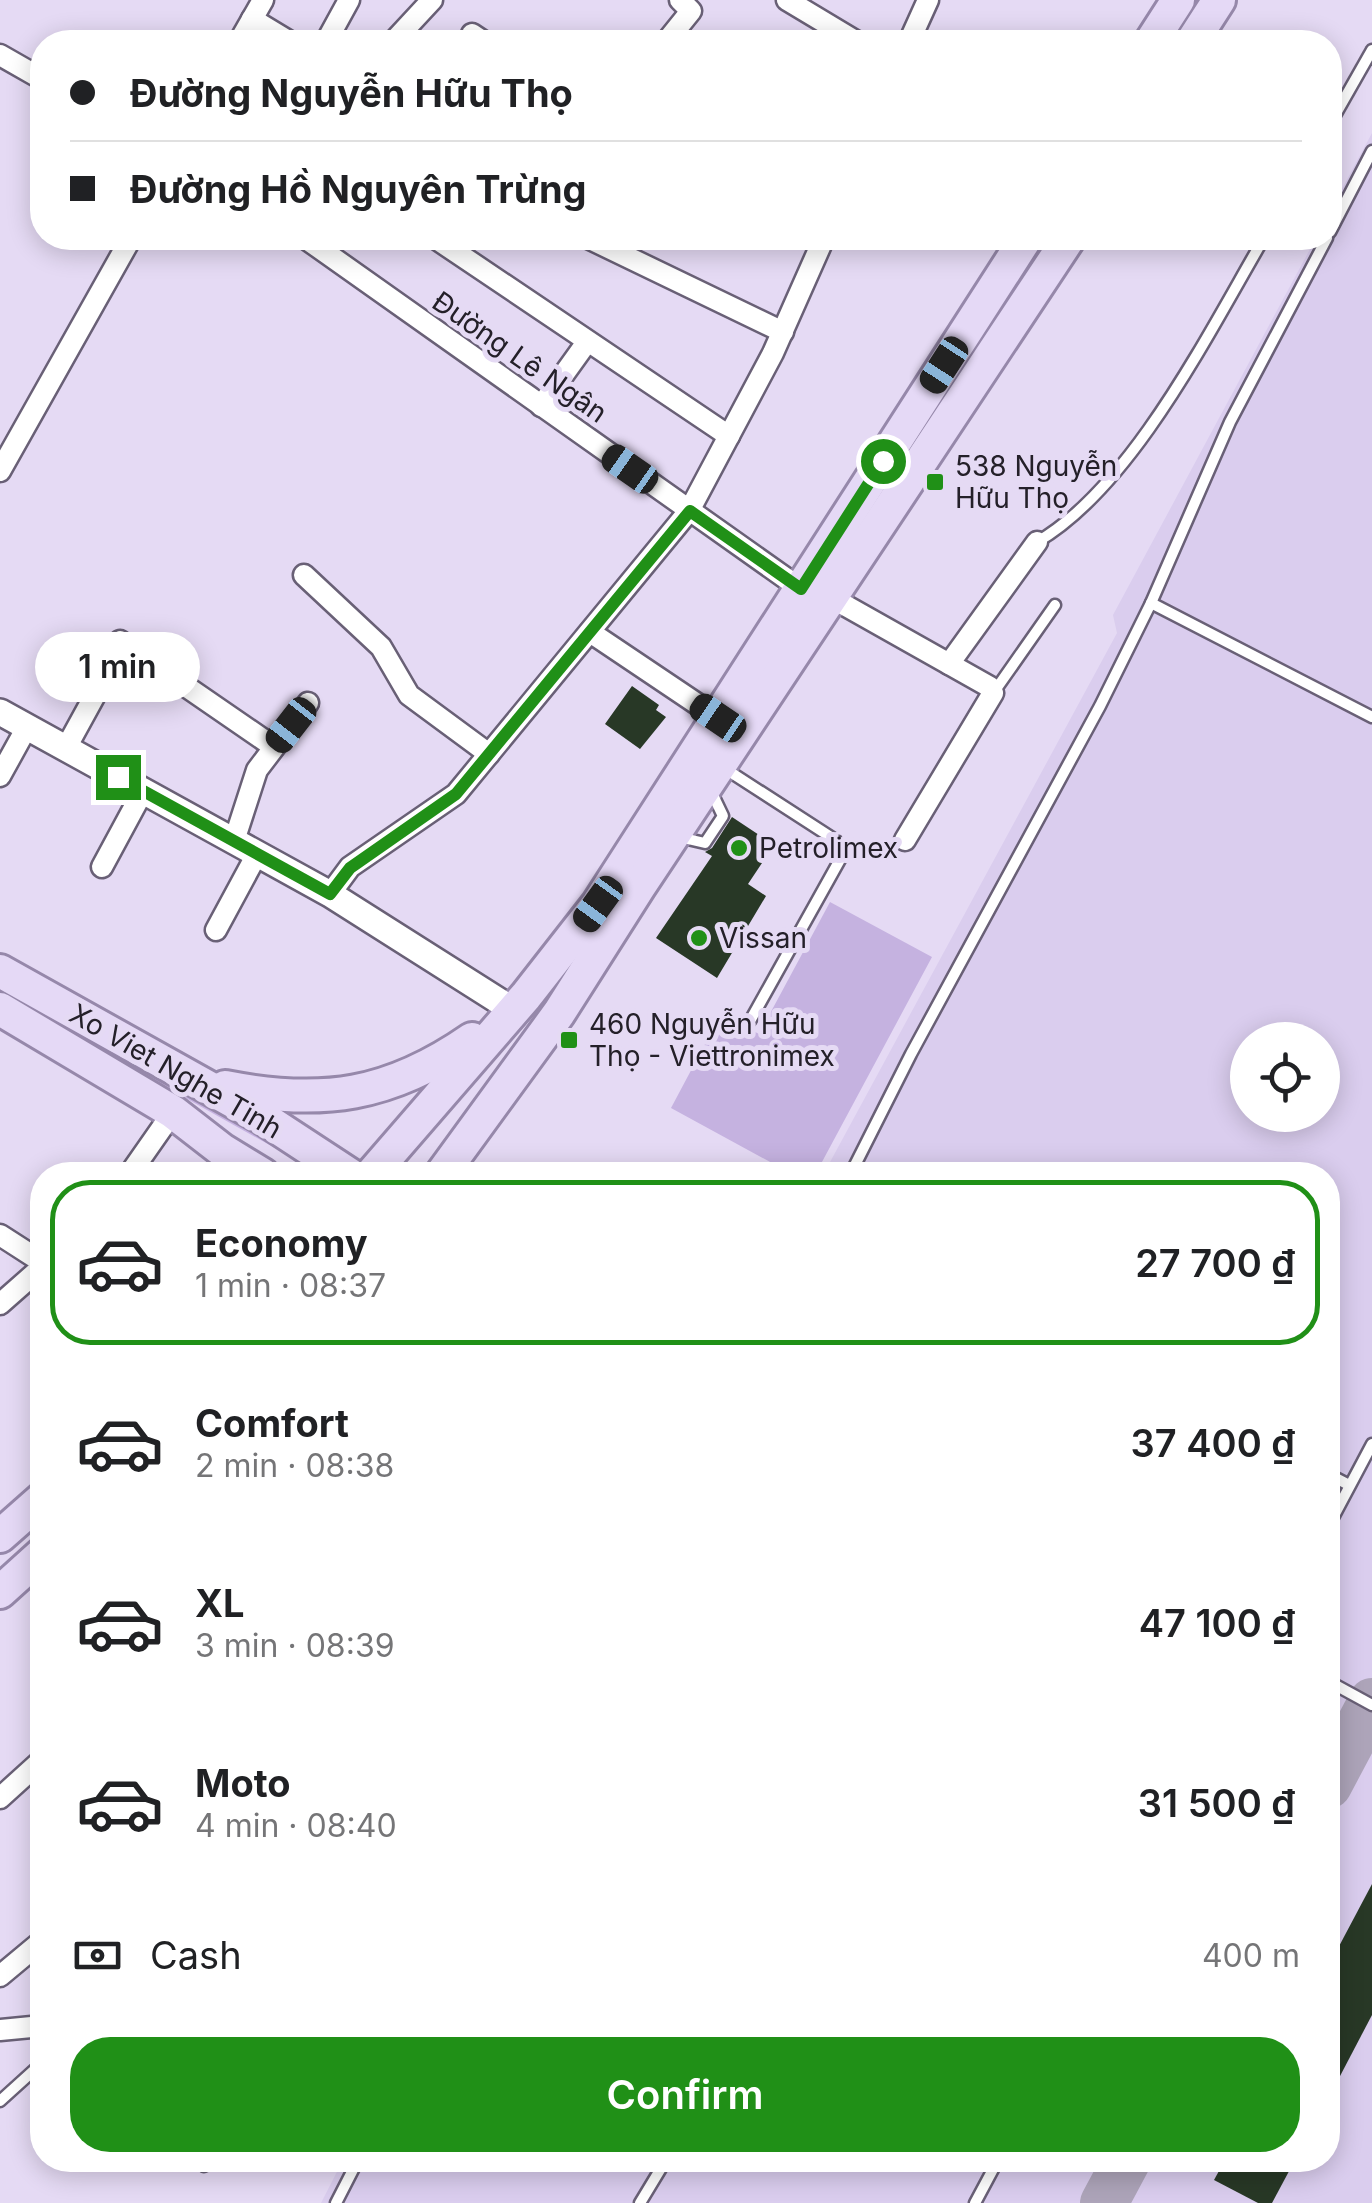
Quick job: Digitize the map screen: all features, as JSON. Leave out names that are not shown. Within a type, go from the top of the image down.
[{"type":"main road","points":[[1159,30],[1178,0]]},
{"type":"main road","points":[[1200,30],[1219,0]]},
{"type":"main road","points":[[450,1162],[559,1014],[714,775],[1019,250]]},
{"type":"main road","points":[[382,1162],[598,904],[718,718],[816,594],[1060,250]]},
{"type":"main road","name":"Xo Viet Nghe Tinh","points":[[0,971],[263,1118],[330,1162]]},
{"type":"main road","name":"Xo Viet Nghe Tinh","points":[[0,1009],[173,1112],[242,1162]]},
{"type":"main road","points":[[196,1082],[292,1098],[336,1095],[383,1085],[442,1060],[513,1010]]},
{"type":"main road","points":[[173,1112],[209,1162]]},
{"type":"main road","points":[[471,1162],[480,1123]]},
{"type":"main road","points":[[0,1536],[30,1510]]},
{"type":"main road","points":[[0,1592],[30,1565]]},
{"type":"street","points":[[246,30],[262,0]]},
{"type":"street","points":[[333,30],[350,0]]},
{"type":"street","points":[[403,30],[432,0]]},
{"type":"street","points":[[676,30],[691,11],[680,0]]},
{"type":"street","points":[[787,0],[837,30]]},
{"type":"street","points":[[914,30],[928,0]]},
{"type":"street","points":[[252,19],[270,30]]},
{"type":"street","points":[[0,55],[30,72]]},
{"type":"street","points":[[0,470],[124,250]]},
{"type":"street","name":"Đường Lê Ngân","points":[[323,250],[690,511],[816,594],[949,664],[990,687],[993,693]]},
{"type":"street","points":[[453,250],[729,436]]},
{"type":"street","points":[[613,250],[782,332]]},
{"type":"street","points":[[330,894],[350,868],[456,794],[690,511],[782,332],[819,250]]},
{"type":"street","points":[[541,406],[587,342]]},
{"type":"street","points":[[949,664],[1036,542]]},
{"type":"street","points":[[304,575],[381,647],[408,695],[488,754]]},
{"type":"street","points":[[590,632],[718,718]]},
{"type":"street","points":[[120,642],[274,747]]},
{"type":"street","points":[[66,748],[106,675]]},
{"type":"street","points":[[905,840],[993,693]]},
{"type":"street","points":[[234,841],[250,782],[308,702]]},
{"type":"street","points":[[0,712],[330,894],[513,1010]]},
{"type":"street","points":[[0,776],[27,727]]},
{"type":"street","points":[[102,867],[144,791]]},
{"type":"street","points":[[216,930],[257,854]]},
{"type":"street","points":[[139,1162],[173,1112]]},
{"type":"street","points":[[0,1236],[30,1256]]},
{"type":"street","points":[[0,1304],[30,1275]]},
{"type":"street","points":[[0,1798],[30,1771]]},
{"type":"street","points":[[0,1976],[30,1952]]},
{"type":"street","points":[[0,2030],[30,2027]]},
{"type":"lane","points":[[1342,103],[1372,50]]},
{"type":"lane","points":[[1342,210],[1372,151]]},
{"type":"lane","points":[[1036,542],[1073,518],[1135,448],[1257,250]]},
{"type":"lane","points":[[857,1162],[1091,723],[1151,603],[1230,422],[1321,250]]},
{"type":"lane","points":[[1151,603],[1372,717]]},
{"type":"lane","points":[[993,693],[1055,605]]},
{"type":"lane","points":[[714,775],[820,829],[837,841],[842,850],[750,1021]]},
{"type":"lane","points":[[1340,1503],[1372,1444]]},
{"type":"lane","points":[[1340,1480],[1349,1485]]},
{"type":"lane","points":[[1340,1688],[1372,1705]]},
{"type":"lane","points":[[0,2100],[30,2074]]},
{"type":"lane","points":[[336,2203],[352,2172]]},
{"type":"lane","points":[[640,2203],[659,2172]]},
{"type":"lane","points":[[975,2203],[992,2172]]},
{"type":"shaded area","points":[[1372,133],[1372,2203],[321,2203],[337,2172],[1340,2172],[1340,1162],[830,1162],[1117,633],[1113,615],[1310,250],[1342,250],[1342,189]]},
{"type":"shaded area","points":[[830,902],[932,957],[822,1162],[770,1162],[671,1108],[721,1014],[759,1034]]},
{"type":"shaded area","points":[[0,985],[251,1124],[305,1162],[300,1162],[0,994]]},
{"type":"building","points":[[632,686],[659,705],[656,710],[666,717],[640,749],[605,724]]},
{"type":"building","points":[[732,817],[774,845],[748,884],[766,896],[717,978],[656,938],[712,856],[705,852],[712,848]]},
{"type":"building","points":[[1372,1884],[1372,2015],[1340,2076],[1340,1944]]},
{"type":"building","points":[[1218,2172],[1289,2172],[1272,2203],[1258,2203],[1214,2180]]},
{"type":"taxiway","points":[[1340,1762],[1372,1702]]},
{"type":"taxiway","points":[[1104,2203],[1121,2172]]},
{"type":"place","name":"538 Nguyễn Hữu Thọ","points":[[935,482]]},
{"type":"place","name":"Petrolimex","points":[[739,848]]},
{"type":"place","name":"Vissan","points":[[699,938]]},
{"type":"place","name":"460 Nguyễn Hữu Thọ - Viettronimex","points":[[569,1040]]},
{"type":"route","points":[[118,777],[330,894],[350,868],[456,794],[690,511],[801,589],[883,461]]}]
